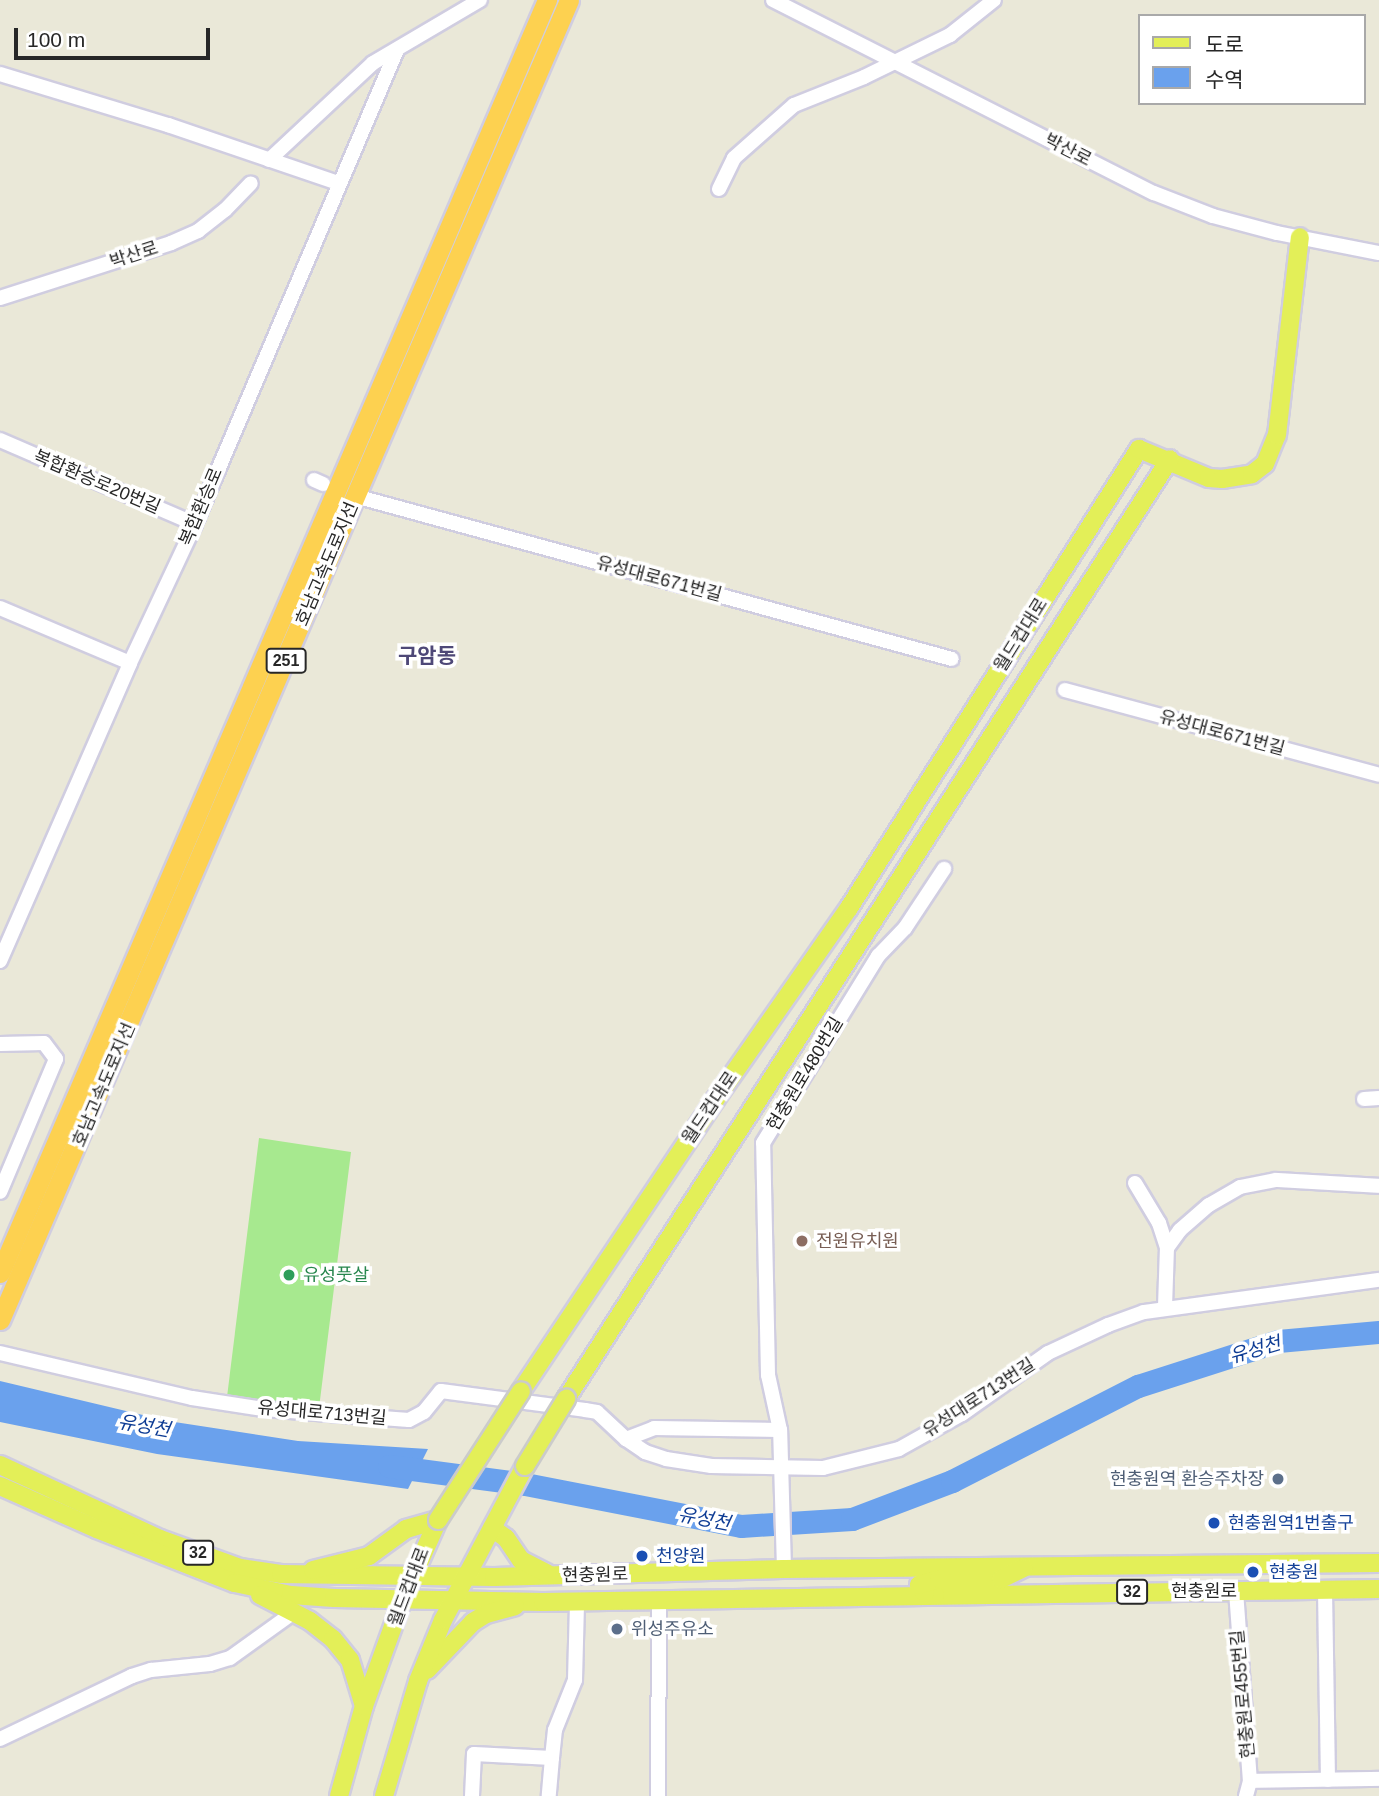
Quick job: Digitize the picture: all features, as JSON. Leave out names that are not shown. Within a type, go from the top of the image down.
[{"type":"highway","name":"호남고속도로지선","points":[[0,1273],[547,0]]},
{"type":"highway","name":"호남고속도로지선","points":[[0,1320],[569,0]]},
{"type":"main road","points":[[1170,459],[1209,478],[1237,478],[1252,474],[1265,464],[1273,450],[1300,237]]},
{"type":"main road","name":"월드컵대로","points":[[339,1796],[365,1706],[403,1599],[438,1520],[715,1100],[849,908],[1139,449],[1170,459],[566,1399],[453,1600],[418,1681],[384,1796]]},
{"type":"main road","name":"현충원로","points":[[0,1465],[160,1539],[240,1568],[281,1574],[555,1576],[785,1569],[1379,1563]]},
{"type":"main road","name":"현충원로","points":[[0,1486],[97,1529],[235,1583],[291,1595],[544,1602],[1379,1589]]},
{"type":"main road","points":[[281,1574],[369,1556],[406,1529],[438,1520]]},
{"type":"main road","points":[[492,1528],[506,1538],[521,1560],[555,1576]]},
{"type":"main road","points":[[939,1596],[925,1593],[919,1585],[939,1580],[1001,1579],[1029,1566]]},
{"type":"main road","points":[[235,1583],[294,1612],[343,1650],[359,1681],[365,1706]]},
{"type":"main road","points":[[418,1681],[473,1622],[511,1606],[544,1602]]},
{"type":"street","points":[[269,160],[373,63],[396,52],[480,0]]},
{"type":"street","name":"박산로","points":[[773,0],[1154,193],[1213,216],[1379,253]]},
{"type":"street","points":[[719,189],[734,158],[794,105],[894,63],[950,35],[994,0]]},
{"type":"street","name":"복합환승로","points":[[0,961],[130,663],[195,524],[396,52]]},
{"type":"street","points":[[0,74],[168,125],[338,183]]},
{"type":"street","name":"박산로","points":[[0,298],[171,243],[198,231],[225,210],[250,183]]},
{"type":"street","name":"복합환승로20번길","points":[[0,440],[195,524]]},
{"type":"street","name":"유성대로671번길","points":[[366,499],[952,659]]},
{"type":"street","points":[[0,608],[130,663]]},
{"type":"street","name":"유성대로671번길","points":[[1065,690],[1379,775]]},
{"type":"street","name":"현충원로480번길","points":[[785,1569],[780,1430],[768,1375],[763,1143],[878,956],[905,928],[944,869]]},
{"type":"street","points":[[0,1044],[44,1044],[56,1059],[0,1192]]},
{"type":"street","points":[[1364,1099],[1379,1098]]},
{"type":"street","points":[[1167,1248],[1180,1230],[1209,1205],[1240,1187],[1276,1180],[1379,1186]]},
{"type":"street","points":[[1135,1183],[1159,1223],[1167,1248],[1165,1307]]},
{"type":"street","name":"유성대로713번길","points":[[0,1353],[154,1390],[263,1409],[409,1420],[424,1412],[441,1391],[597,1412],[626,1439],[645,1452],[666,1459],[783,1474],[823,1468],[899,1449],[962,1414],[1048,1353],[1108,1325],[1165,1307],[1379,1280]]},
{"type":"street","points":[[626,1439],[654,1428],[780,1430]]},
{"type":"street","points":[[1325,1590],[1328,1780]]},
{"type":"street","name":"현충원로455번길","points":[[1236,1591],[1250,1781],[1246,1796]]},
{"type":"street","points":[[658,1796],[659,1600]]},
{"type":"street","points":[[549,1796],[555,1730],[575,1680],[577,1601]]},
{"type":"street","points":[[0,1739],[132,1676],[151,1670],[210,1664],[230,1658],[294,1612]]},
{"type":"street","points":[[472,1796],[474,1754],[552,1758]]},
{"type":"street","points":[[1250,1781],[1379,1779]]},
{"type":"green space","name":"유성풋살","points":[[259,1138],[351,1152],[319,1408],[227,1397]]},
{"type":"water","points":[[0,1381],[168,1421],[298,1441],[428,1449],[408,1489],[157,1454],[0,1422]]},
{"type":"waterway","name":"유성천","points":[[389,1466],[525,1484],[741,1526],[852,1519],[952,1481],[1138,1386],[1278,1341],[1379,1332]]},
{"type":"place","name":"전원유치원","points":[[802,1241]]},
{"type":"place","name":"유성풋살","points":[[289,1275]]},
{"type":"place","name":"현충원역 환승주차장","points":[[1278,1479]]},
{"type":"place","name":"현충원역1번출구","points":[[1214,1523]]},
{"type":"place","name":"천양원","points":[[642,1556]]},
{"type":"place","name":"현충원","points":[[1253,1572]]},
{"type":"place","name":"위성주유소","points":[[617,1629]]},
{"type":"district","name":"구암동","points":[[427,656]]}]
